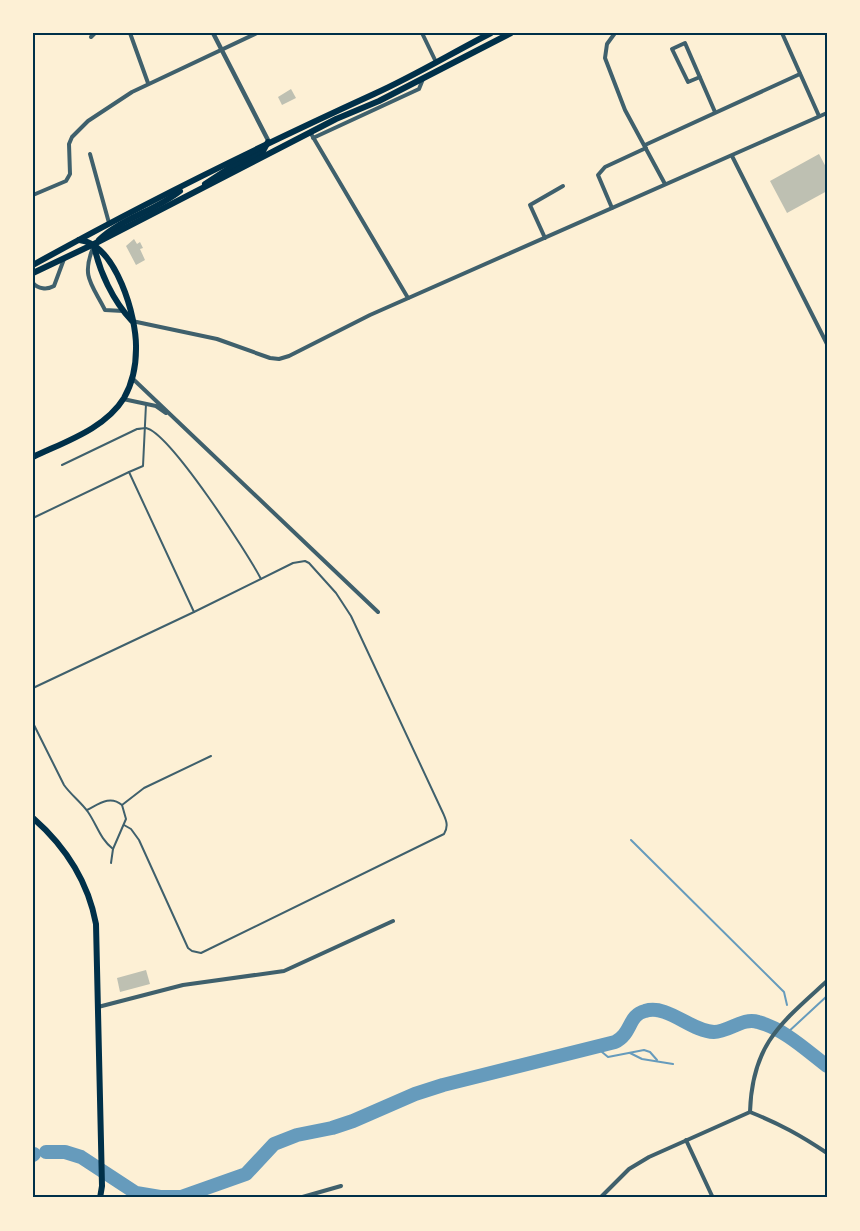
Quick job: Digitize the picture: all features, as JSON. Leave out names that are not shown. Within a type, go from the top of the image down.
[{"type":"main road","points":[[33,265],[197,177],[376,93],[491,33]]},
{"type":"main road","points":[[33,273],[511,33]]},
{"type":"main road","points":[[269,142],[278,149]]},
{"type":"main road","points":[[181,200],[228,169],[263,151],[269,142]]},
{"type":"main road","points":[[94,244],[108,231],[168,201],[197,177]]},
{"type":"main road","points":[[33,457],[100,423],[123,399],[134,370],[136,349],[131,306],[107,257],[94,244],[78,240]]},
{"type":"main road","points":[[94,244],[97,262],[123,311],[132,321]]},
{"type":"main road","points":[[33,818],[51,834],[76,867],[96,924],[102,1186],[100,1198]]},
{"type":"street","points":[[91,37],[95,33]]},
{"type":"street","points":[[130,33],[148,83]]},
{"type":"street","points":[[213,33],[269,142]]},
{"type":"street","points":[[33,195],[66,181],[70,174],[69,144],[79,128],[116,100],[257,33]]},
{"type":"street","points":[[422,33],[436,62]]},
{"type":"street","points":[[615,33],[607,44],[605,58],[626,110],[665,184]]},
{"type":"street","points":[[782,33],[819,116]]},
{"type":"street","points":[[700,77],[688,82],[672,49],[685,43],[716,111]]},
{"type":"street","points":[[612,208],[598,175],[604,167],[716,111],[800,74]]},
{"type":"street","points":[[132,321],[217,339],[270,358],[279,359],[370,315],[827,113]]},
{"type":"street","points":[[311,135],[408,298]]},
{"type":"street","points":[[90,154],[109,224]]},
{"type":"street","points":[[732,156],[827,344]]},
{"type":"street","points":[[545,238],[530,205],[563,186]]},
{"type":"street","points":[[94,244],[88,261],[87,274],[105,310],[123,311]]},
{"type":"street","points":[[34,285],[47,289],[54,286],[65,258]]},
{"type":"street","points":[[131,378],[378,612]]},
{"type":"street","points":[[123,399],[156,406],[174,418]]},
{"type":"street","points":[[98,1007],[183,985],[284,971],[393,921]]},
{"type":"street","points":[[750,1112],[756,1073],[762,1052],[769,1039],[782,1022],[827,981]]},
{"type":"street","points":[[600,1198],[629,1169],[649,1157],[750,1112],[778,1122],[827,1154]]},
{"type":"street","points":[[686,1140],[713,1198]]},
{"type":"street","points":[[299,1198],[340,1186]]},
{"type":"lane","points":[[33,518],[143,466],[146,404]]},
{"type":"lane","points":[[62,465],[137,429],[146,428],[168,446],[197,481],[249,556],[261,579]]},
{"type":"lane","points":[[129,472],[194,612]]},
{"type":"lane","points":[[33,688],[293,563],[304,561],[309,563],[336,593],[351,616],[443,813],[447,830],[444,834],[201,953],[188,948],[139,840],[131,829],[124,825]]},
{"type":"lane","points":[[33,723],[64,785],[87,810],[103,840],[113,849]]},
{"type":"lane","points":[[122,805],[144,788],[211,756]]},
{"type":"lane","points":[[87,810],[110,800],[119,801],[122,805],[126,814],[124,825],[113,849],[111,863]]},
{"type":"building","points":[[291,89],[296,98],[282,105],[278,97]]},
{"type":"building","points":[[819,154],[827,169],[827,191],[787,213],[770,181]]},
{"type":"building","points":[[134,239],[137,244],[140,242],[143,248],[140,249],[145,260],[136,265],[126,246]]},
{"type":"building","points":[[146,970],[150,984],[120,992],[117,978]]},
{"type":"waterway","points":[[631,840],[784,992],[787,1005]]},
{"type":"waterway","points":[[786,1034],[827,996]]},
{"type":"waterway","points":[[46,1152],[65,1152],[81,1157],[136,1193],[160,1197],[181,1197],[246,1174],[274,1144],[297,1135],[353,1121],[415,1094],[443,1085],[615,1042],[620,1039],[636,1016],[645,1011],[654,1010],[671,1014],[705,1031],[725,1030],[747,1021],[768,1025],[786,1035],[827,1066]]},
{"type":"waterway","points":[[596,1047],[608,1057],[644,1050],[650,1052],[657,1060]]},
{"type":"waterway","points":[[630,1053],[642,1059],[673,1064]]}]
